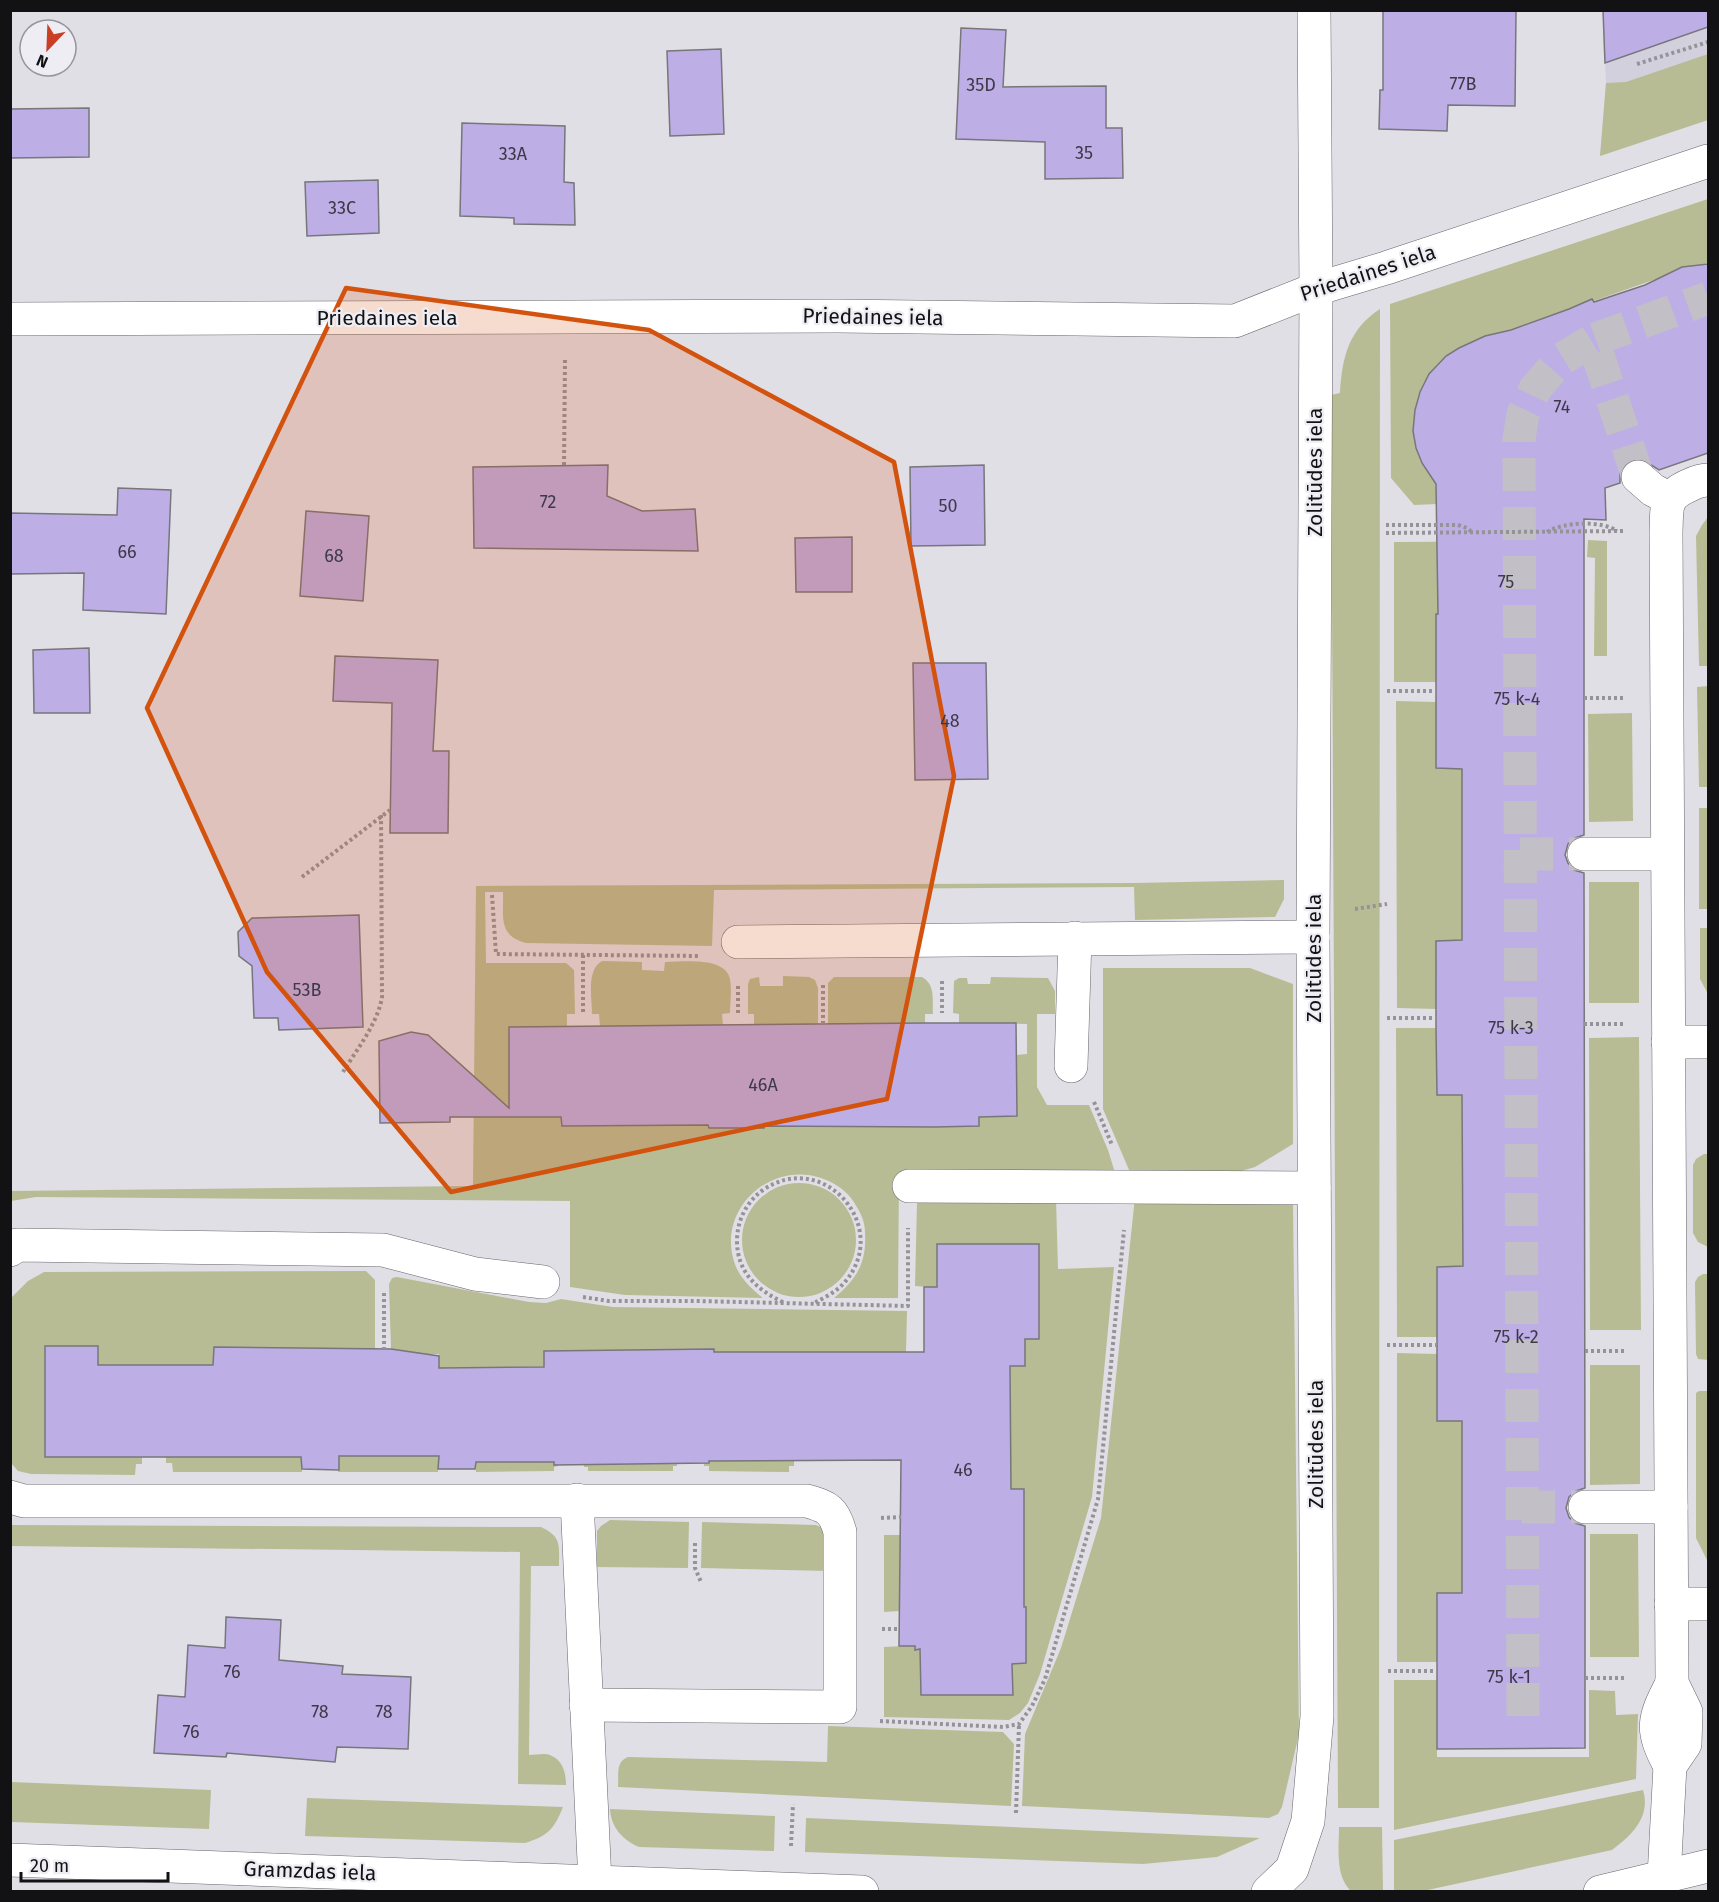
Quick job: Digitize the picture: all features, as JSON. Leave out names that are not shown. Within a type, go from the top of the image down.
[{"type":"street","name":"Zolitūdes iela","points":[[1268,1892],[1292,1869],[1308,1821],[1317,1716],[1313,936],[1316,289],[1314,10]]},
{"type":"street","name":"Priedaines iela","points":[[10,319],[838,316],[1235,321],[1316,289],[1708,161]]},
{"type":"street","points":[[1638,477],[1653,490],[1670,499]]},
{"type":"street","points":[[1664,1877],[1670,1766],[1685,1744],[1686,1712],[1672,1683],[1666,532],[1670,499],[1677,491],[1702,480],[1708,480]]},
{"type":"street","points":[[1584,854],[1667,854]]},
{"type":"street","points":[[738,942],[1313,936]]},
{"type":"street","points":[[1071,1066],[1075,938]]},
{"type":"street","points":[[1668,1042],[1708,1042]]},
{"type":"street","points":[[909,1186],[1314,1188]]},
{"type":"street","points":[[10,1250],[16,1245],[383,1251],[475,1274],[543,1282]]},
{"type":"street","points":[[10,1497],[24,1501],[807,1501],[825,1506],[837,1518],[840,1532],[840,1707],[586,1705]]},
{"type":"street","points":[[577,1500],[595,1882]]},
{"type":"street","points":[[1585,1507],[1671,1507]]},
{"type":"street","points":[[1671,1604],[1708,1604]]},
{"type":"street","name":"Gramzdas iela","points":[[10,1860],[862,1892]]},
{"type":"street","points":[[1600,1892],[1708,1866]]},
{"type":"path","points":[[1637,64],[1708,42]]},
{"type":"path","points":[[564,465],[565,318]]},
{"type":"path","points":[[1547,532],[1562,525],[1593,524],[1604,524],[1618,531]]},
{"type":"path","points":[[1386,525],[1458,525],[1473,533]]},
{"type":"path","points":[[1386,533],[1605,531]]},
{"type":"path","points":[[1387,691],[1436,691]]},
{"type":"path","points":[[1584,698],[1616,698]]},
{"type":"path","points":[[302,877],[390,810]]},
{"type":"path","points":[[343,1072],[374,1023],[382,997],[381,816]]},
{"type":"path","points":[[583,955],[583,1014]]},
{"type":"path","points":[[942,972],[942,1013]]},
{"type":"path","points":[[823,973],[823,1024]]},
{"type":"path","points":[[738,981],[738,1013]]},
{"type":"path","points":[[1387,1018],[1437,1018]]},
{"type":"path","points":[[1584,1024],[1616,1024]]},
{"type":"path","points":[[1017,1813],[1019,1724],[1032,1706],[1045,1678],[1098,1499],[1128,1187],[1098,1109],[1071,1066]]},
{"type":"path","points":[[1098,1098],[1098,1109]]},
{"type":"path","points":[[784,1303],[755,1285],[743,1269],[737,1251],[737,1231],[743,1212],[754,1197],[770,1185],[789,1179],[808,1179],[827,1185],[843,1197],[854,1212],[860,1231],[860,1251],[854,1269],[843,1285],[813,1304]]},
{"type":"path","points":[[543,1282],[572,1295],[609,1301],[908,1306],[909,1186]]},
{"type":"path","points":[[383,1251],[384,1349]]},
{"type":"path","points":[[1387,1345],[1437,1345]]},
{"type":"path","points":[[1585,1351],[1617,1350]]},
{"type":"path","points":[[1388,1671],[1437,1671]]},
{"type":"path","points":[[1585,1678],[1617,1678]]},
{"type":"path","points":[[840,1707],[878,1721],[1003,1726],[1019,1724]]},
{"type":"path","points":[[791,1847],[793,1804]]},
{"type":"highlighted area","points":[[346,288],[649,330],[894,462],[954,776],[887,1099],[451,1192],[267,972],[147,708]]},
{"type":"shaded area","points":[[1603,11],[1708,11],[1708,120],[1600,156],[1606,83]]},
{"type":"green space","points":[[1708,54],[1708,120],[1600,156],[1606,83],[1626,82]]},
{"type":"green space","points":[[1708,199],[1708,263],[1494,336],[1490,335],[1490,337],[1458,349],[1437,364],[1422,387],[1417,400],[1414,427],[1418,454],[1435,482],[1437,504],[1414,505],[1391,478],[1390,304]]},
{"type":"green space","points":[[1380,309],[1379,1808],[1338,1808],[1331,395],[1340,393],[1345,356],[1354,335],[1369,317]]},
{"type":"green space","points":[[1708,517],[1708,666],[1699,666],[1696,536]]},
{"type":"green space","points":[[1588,540],[1607,541],[1607,656],[1594,656],[1595,558],[1587,557]]},
{"type":"green space","points":[[1584,541],[1462,614],[1436,615],[1436,682],[1394,682],[1394,542]]},
{"type":"green space","points":[[1708,686],[1708,787],[1699,787],[1697,687]]},
{"type":"green space","points":[[1396,701],[1436,702],[1436,768],[1462,769],[1462,940],[1436,941],[1437,1009],[1397,1008]]},
{"type":"green space","points":[[1632,713],[1633,821],[1589,822],[1588,714]]},
{"type":"green space","points":[[1699,808],[1708,808],[1708,909],[1699,909]]},
{"type":"green space","points":[[1284,880],[1284,899],[1275,917],[1135,920],[1134,887],[714,890],[712,946],[526,943],[510,935],[506,930],[503,917],[503,892],[485,892],[486,963],[566,963],[574,970],[575,1014],[567,1014],[567,1026],[509,1027],[561,1117],[562,1126],[708,1125],[709,1128],[763,1128],[764,1116],[816,1126],[978,1126],[979,1117],[1016,1116],[1016,1055],[1027,1054],[1027,1024],[959,1023],[959,1014],[953,1013],[954,981],[967,978],[968,984],[990,984],[991,977],[1048,978],[1055,991],[1055,1014],[1037,1014],[1037,1087],[1047,1105],[1089,1105],[1116,1176],[899,1178],[898,1298],[834,1298],[849,1284],[859,1269],[865,1243],[864,1223],[854,1202],[842,1189],[821,1178],[801,1174],[782,1177],[765,1184],[750,1196],[739,1210],[733,1228],[731,1247],[736,1267],[741,1276],[763,1298],[625,1295],[570,1287],[570,1201],[36,1197],[11,1201],[11,1191],[473,1186],[476,886],[1134,883]]},
{"type":"green space","points":[[1589,882],[1639,882],[1639,1003],[1589,1003]]},
{"type":"green space","points":[[1700,928],[1708,928],[1708,994],[1700,979]]},
{"type":"green space","points":[[602,961],[642,962],[642,970],[664,971],[665,962],[692,961],[720,967],[730,979],[730,1013],[722,1014],[723,1025],[600,1026],[599,1014],[592,1014],[591,985],[594,971]]},
{"type":"green space","points":[[1103,968],[1250,968],[1293,984],[1293,1144],[1255,1167],[1210,1180],[1132,1177],[1103,1109]]},
{"type":"green space","points":[[783,976],[809,977],[815,980],[818,988],[818,1025],[754,1025],[754,1014],[748,1014],[750,979],[759,977],[760,986],[783,986]]},
{"type":"green space","points":[[834,977],[922,977],[931,989],[933,1014],[925,1014],[925,1024],[828,1025],[828,983]]},
{"type":"green space","points":[[1396,1028],[1436,1028],[1437,1095],[1462,1095],[1463,1266],[1437,1267],[1437,1337],[1397,1337]]},
{"type":"green space","points":[[1639,1037],[1641,1330],[1590,1330],[1589,1038]]},
{"type":"green space","points":[[1708,1154],[1708,1247],[1698,1242],[1693,1233],[1693,1165],[1696,1159]]},
{"type":"green space","points":[[799,1183],[821,1187],[839,1200],[852,1218],[856,1240],[852,1262],[839,1280],[821,1293],[799,1297],[777,1293],[759,1280],[746,1262],[742,1240],[746,1218],[759,1200],[777,1187]]},
{"type":"green space","points":[[1135,1197],[1293,1201],[1299,1734],[1282,1807],[1278,1814],[1269,1818],[1022,1806],[1025,1734],[1061,1648],[1101,1518]]},
{"type":"green space","points":[[1056,1199],[1058,1269],[1114,1267],[1092,1497],[1040,1674],[1028,1703],[1020,1713],[1009,1720],[884,1717],[884,1647],[905,1646],[915,1640],[915,1650],[920,1649],[921,1695],[1012,1695],[1012,1664],[1026,1663],[1026,1607],[1012,1607],[1024,1546],[1024,1490],[1011,1489],[1010,1366],[1025,1339],[1039,1339],[1039,1282],[1024,1244],[938,1244],[937,1294],[930,1287],[915,1286],[917,1203]]},
{"type":"green space","points":[[366,1271],[375,1280],[375,1350],[263,1357],[263,1347],[214,1347],[213,1365],[98,1365],[98,1346],[45,1347],[46,1457],[142,1457],[142,1464],[136,1464],[135,1475],[31,1474],[18,1471],[11,1463],[10,1299],[28,1281],[44,1272]]},
{"type":"green space","points":[[1703,1274],[1708,1274],[1708,1360],[1698,1359],[1696,1354],[1695,1282]]},
{"type":"green space","points":[[397,1277],[529,1302],[546,1303],[561,1299],[613,1307],[907,1311],[906,1352],[714,1354],[714,1349],[545,1351],[544,1367],[439,1368],[439,1354],[394,1354],[391,1349],[389,1284],[392,1278]]},
{"type":"green space","points":[[1397,1353],[1437,1354],[1437,1421],[1462,1421],[1462,1593],[1437,1594],[1437,1662],[1397,1662]]},
{"type":"green space","points":[[1590,1365],[1640,1365],[1640,1484],[1590,1485]]},
{"type":"green space","points":[[1708,1391],[1708,1562],[1696,1538],[1696,1393]]},
{"type":"green space","points":[[332,1456],[445,1456],[445,1463],[438,1463],[438,1472],[338,1472],[339,1464]]},
{"type":"green space","points":[[470,1456],[557,1462],[558,1466],[554,1467],[554,1471],[476,1472],[475,1463]]},
{"type":"green space","points":[[166,1457],[308,1457],[302,1464],[302,1472],[173,1472],[172,1463],[166,1463]]},
{"type":"green space","points":[[584,1461],[677,1461],[677,1466],[673,1466],[673,1471],[588,1471],[588,1467],[584,1467]]},
{"type":"green space","points":[[704,1461],[794,1461],[794,1466],[789,1466],[789,1472],[709,1471],[709,1466],[704,1466]]},
{"type":"green space","points":[[610,1520],[689,1522],[688,1568],[597,1567],[597,1531]]},
{"type":"green space","points":[[702,1522],[816,1525],[824,1529],[829,1571],[701,1568]]},
{"type":"green space","points":[[11,1525],[541,1527],[553,1534],[558,1542],[559,1566],[531,1566],[529,1755],[548,1754],[558,1760],[564,1772],[566,1785],[518,1784],[520,1552],[11,1546]]},
{"type":"green space","points":[[1590,1534],[1638,1534],[1639,1657],[1590,1657]]},
{"type":"green space","points":[[884,1535],[907,1535],[900,1611],[884,1612]]},
{"type":"green space","points":[[1394,1680],[1437,1680],[1437,1757],[1589,1757],[1589,1690],[1615,1691],[1616,1715],[1638,1714],[1636,1779],[1394,1830]]},
{"type":"green space","points":[[828,1726],[1003,1732],[1014,1744],[1011,1806],[618,1787],[619,1766],[628,1757],[827,1762]]},
{"type":"green space","points":[[11,1782],[211,1790],[209,1829],[11,1822]]},
{"type":"green space","points":[[1643,1790],[1645,1800],[1642,1817],[1633,1832],[1612,1850],[1423,1891],[1394,1891],[1394,1840]]},
{"type":"green space","points":[[307,1798],[563,1807],[549,1831],[525,1843],[305,1836]]},
{"type":"green space","points":[[610,1809],[775,1816],[774,1851],[639,1847],[628,1841],[615,1828]]},
{"type":"green space","points":[[806,1818],[1260,1838],[1217,1857],[1143,1864],[805,1852]]},
{"type":"green space","points":[[1339,1827],[1382,1827],[1383,1891],[1351,1891],[1346,1885],[1340,1870]]},
{"type":"building","points":[[1603,10],[1708,10],[1708,27],[1605,63]]},
{"type":"building","points":[[1383,11],[1516,11],[1515,106],[1448,105],[1447,131],[1379,129],[1380,90],[1383,90]]},
{"type":"building","points":[[961,28],[1006,30],[1003,87],[1106,86],[1106,128],[1122,128],[1123,178],[1045,179],[1045,142],[956,139]]},
{"type":"building","points":[[721,49],[724,134],[670,136],[667,51]]},
{"type":"building","points":[[89,108],[89,157],[10,158],[10,109]]},
{"type":"building","points":[[462,123],[565,126],[564,182],[574,183],[575,225],[514,224],[514,218],[460,216]]},
{"type":"building","points":[[378,180],[379,233],[307,236],[305,182]]},
{"type":"building","points":[[1708,264],[1708,453],[1659,470],[1642,459],[1631,460],[1624,464],[1620,473],[1620,483],[1605,488],[1606,520],[1584,519],[1584,835],[1568,844],[1565,855],[1574,870],[1584,873],[1585,1488],[1569,1497],[1566,1508],[1569,1517],[1575,1523],[1585,1526],[1585,1748],[1437,1749],[1437,1593],[1462,1593],[1462,1421],[1437,1421],[1437,1267],[1463,1266],[1462,1095],[1437,1095],[1436,941],[1462,940],[1462,769],[1436,768],[1436,614],[1438,614],[1436,484],[1422,463],[1416,448],[1413,431],[1415,410],[1420,392],[1429,374],[1446,356],[1459,348],[1485,336],[1511,330],[1592,299],[1594,302],[1645,285],[1682,267]]},
{"type":"building","points":[[608,465],[607,496],[642,511],[695,509],[698,551],[474,548],[473,467]]},
{"type":"building","points":[[984,465],[985,545],[911,546],[910,467]]},
{"type":"building","points":[[118,488],[171,490],[166,614],[83,610],[84,573],[10,574],[10,513],[117,515]]},
{"type":"building","points":[[306,511],[369,516],[363,601],[300,596]]},
{"type":"building","points":[[852,537],[852,592],[796,592],[795,538]]},
{"type":"building","points":[[89,648],[90,713],[34,713],[33,650]]},
{"type":"building","points":[[335,656],[438,660],[433,751],[449,751],[448,833],[390,833],[392,703],[333,701]]},
{"type":"building","points":[[913,663],[986,663],[988,779],[915,780]]},
{"type":"building","points":[[359,915],[363,1027],[279,1030],[278,1018],[254,1018],[252,966],[239,956],[238,932],[252,918]]},
{"type":"building","points":[[1016,1023],[1017,1116],[979,1117],[979,1126],[935,1127],[562,1126],[561,1117],[450,1117],[450,1122],[380,1123],[379,1041],[411,1032],[428,1035],[509,1108],[509,1027]]},
{"type":"building","points":[[937,1244],[1039,1244],[1039,1339],[1025,1339],[1025,1366],[1010,1366],[1011,1489],[1024,1489],[1024,1607],[1026,1607],[1026,1663],[1012,1664],[1013,1695],[921,1695],[920,1649],[915,1650],[915,1646],[899,1646],[901,1460],[554,1465],[554,1462],[476,1462],[475,1469],[438,1469],[439,1456],[339,1456],[339,1470],[302,1469],[301,1457],[45,1457],[45,1346],[98,1346],[98,1365],[213,1365],[214,1347],[391,1349],[439,1356],[439,1368],[544,1367],[544,1351],[714,1349],[714,1352],[924,1352],[924,1287],[937,1287]]},
{"type":"building","points":[[226,1617],[281,1620],[279,1660],[343,1666],[342,1674],[411,1677],[408,1749],[337,1747],[335,1762],[227,1753],[226,1757],[154,1753],[158,1695],[185,1697],[188,1645],[225,1648]]},
{"type":"tunnel","points":[[1638,477],[1593,340],[1708,298]]},
{"type":"tunnel","points":[[1523,1716],[1519,439],[1523,414],[1535,389],[1560,360],[1593,340]]},
{"type":"tunnel","points":[[1520,854],[1584,854]]},
{"type":"tunnel","points":[[1522,1507],[1585,1507]]}]
